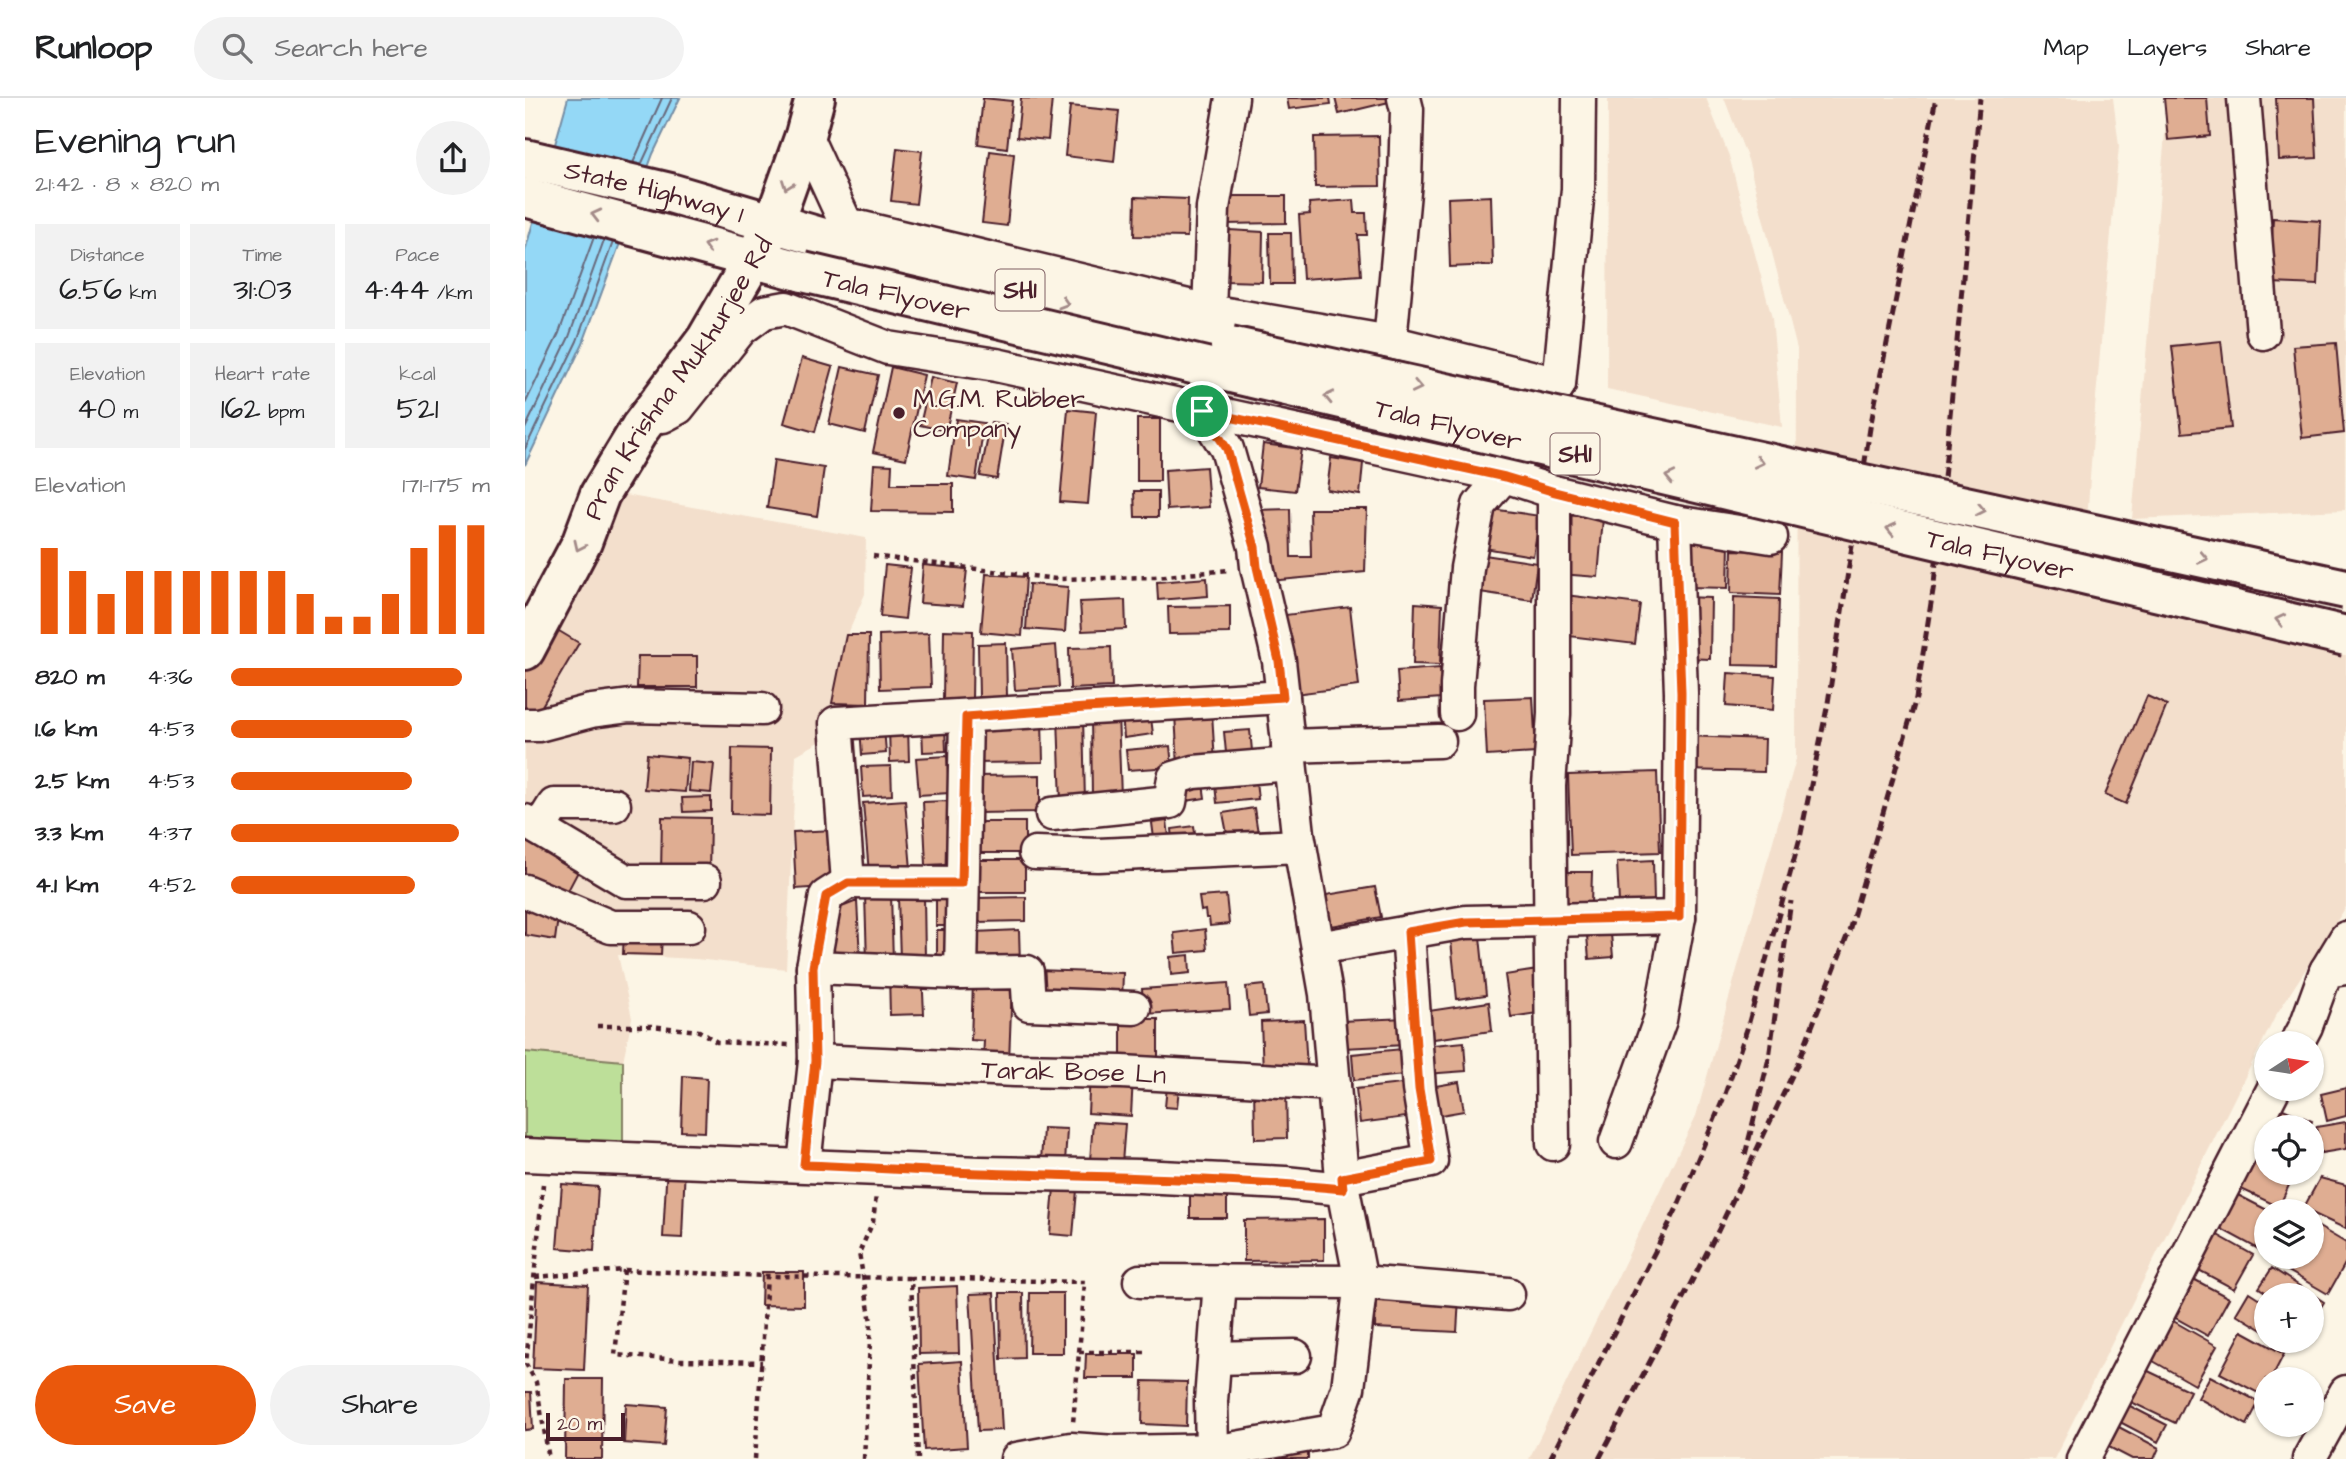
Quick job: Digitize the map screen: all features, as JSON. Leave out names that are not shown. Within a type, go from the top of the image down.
[{"type":"main road","name":"Pran Krishna Mukhurjee Rd","points":[[795,244],[805,135],[815,98]]},
{"type":"main road","name":"State Highway 1","points":[[529,160],[670,193],[795,244]]},
{"type":"main road","name":"State Highway 1","points":[[528,198],[755,259]]},
{"type":"main road","name":"Tala Flyover","points":[[795,244],[2346,636]]},
{"type":"main road","name":"Tala Flyover","points":[[755,259],[795,244],[888,257],[1002,284],[1129,322],[1230,346],[2346,589]]},
{"type":"main road","name":"Pran Krishna Mukhurjee Rd","points":[[525,650],[582,542],[600,494],[640,428],[706,340],[755,259]]},
{"type":"street","points":[[1209,311],[1213,208],[1232,98]]},
{"type":"street","points":[[1390,342],[1405,181],[1407,110],[1404,98]]},
{"type":"street","points":[[1457,714],[1467,568],[1479,505],[1521,455],[1559,383],[1578,189],[1579,98]]},
{"type":"street","points":[[2244,98],[2263,333]]},
{"type":"street","points":[[805,135],[846,224],[1209,311],[1390,342],[1559,383]]},
{"type":"street","points":[[640,428],[678,408],[741,329],[764,312],[786,308],[888,348],[996,365],[1505,477],[1675,522],[1770,537]]},
{"type":"street","points":[[1017,1459],[1071,1449],[1115,1456],[1330,1445],[1348,1388],[1361,1282],[1343,1184],[1325,994],[1300,846],[1279,661],[1257,567],[1255,547],[1227,449],[1202,411]]},
{"type":"street","points":[[1553,1144],[1549,786],[1554,714],[1555,492]]},
{"type":"street","points":[[1616,1142],[1660,1020],[1679,917],[1681,693],[1675,522]]},
{"type":"street","points":[[848,883],[836,723],[1283,697]]},
{"type":"street","points":[[525,726],[591,711],[630,706],[762,709]]},
{"type":"street","points":[[961,973],[966,717]]},
{"type":"street","points":[[1052,814],[1170,803],[1174,778],[1194,772],[1289,755],[1439,741]]},
{"type":"street","points":[[614,805],[554,805],[532,825],[626,881],[705,881]]},
{"type":"street","points":[[1035,853],[1098,855],[1300,846]]},
{"type":"street","points":[[804,1165],[815,1053],[813,967],[826,896],[848,883],[962,883]]},
{"type":"street","points":[[525,891],[611,927],[689,927]]},
{"type":"street","points":[[1318,948],[1466,922],[1679,917]]},
{"type":"street","points":[[535,1155],[1343,1184],[1431,1161],[1419,1089],[1408,932]]},
{"type":"street","points":[[2303,1031],[2336,969],[2346,938]]},
{"type":"street","points":[[813,967],[961,973],[1027,972],[1029,1004],[1133,1008]]},
{"type":"street","name":"Tarak Bose Ln","points":[[815,1053],[989,1069],[1122,1072],[1333,1084]]},
{"type":"street","points":[[2083,1459],[2267,1101]]},
{"type":"street","points":[[1140,1280],[1361,1282],[1508,1294]]},
{"type":"street","points":[[1212,1450],[1211,1401],[1220,1281]]},
{"type":"street","points":[[1215,1358],[1295,1356]]},
{"type":"street","points":[[2309,1459],[2346,1392]]},
{"type":"path","points":[[873,556],[1056,579],[1154,577],[1257,567]]},
{"type":"path","points":[[597,1026],[651,1026],[699,1031],[717,1042],[815,1053]]},
{"type":"path","points":[[535,1155],[535,1277],[526,1364],[536,1382],[549,1459]]},
{"type":"path","points":[[864,1459],[871,1322],[859,1253],[873,1222],[880,1168]]},
{"type":"path","points":[[535,1277],[624,1270],[767,1276],[1085,1282],[1071,1449]]},
{"type":"path","points":[[624,1270],[615,1355],[762,1362]]},
{"type":"path","points":[[755,1459],[767,1276]]},
{"type":"path","points":[[911,1278],[918,1459]]},
{"type":"path","points":[[1079,1352],[1148,1352]]},
{"type":"shaded area","points":[[1608,98],[1706,98],[1729,156],[1772,318],[1782,427],[1607,389]]},
{"type":"shaded area","points":[[1724,98],[2113,98],[2119,146],[2095,408],[2082,590],[2346,654],[2346,907],[2268,1031],[2254,1031],[2254,1059],[2054,1459],[1529,1459],[1696,1116],[1796,759],[1797,349],[1748,160]]},
{"type":"shaded area","points":[[2166,98],[2346,98],[2345,510],[2132,519]]},
{"type":"shaded area","points":[[625,495],[866,538],[865,594],[845,641],[843,729],[796,755],[786,969],[696,959],[618,955],[632,1018],[623,1061],[525,1052],[525,663],[591,541]]},
{"type":"green space","points":[[525,1052],[623,1061],[623,1151],[525,1148]]},
{"type":"water","points":[[568,98],[680,98],[653,154],[583,343],[525,465],[525,251]]},
{"type":"building","points":[[983,98],[1012,101],[1007,148],[978,144]]},
{"type":"building","points":[[1021,98],[1052,99],[1048,140],[1017,137]]},
{"type":"building","points":[[1287,98],[1330,98],[1331,104],[1289,109]]},
{"type":"building","points":[[1335,98],[1388,98],[1389,102],[1339,114]]},
{"type":"building","points":[[2164,98],[2207,98],[2210,136],[2168,140]]},
{"type":"building","points":[[2276,98],[2314,98],[2317,158],[2279,160]]},
{"type":"building","points":[[1070,106],[1119,111],[1114,162],[1065,156]]},
{"type":"building","points":[[1379,136],[1380,186],[1315,187],[1314,137]]},
{"type":"building","points":[[897,148],[922,151],[916,204],[891,201]]},
{"type":"building","points":[[990,151],[1014,154],[1007,226],[982,223]]},
{"type":"building","points":[[1225,196],[1286,196],[1286,223],[1225,224]]},
{"type":"building","points":[[1491,196],[1493,265],[1450,267],[1448,198]]},
{"type":"building","points":[[1135,197],[1188,199],[1187,237],[1134,236]]},
{"type":"building","points":[[1354,200],[1355,213],[1366,213],[1367,235],[1358,235],[1361,275],[1303,279],[1299,215],[1310,214],[1309,203]]},
{"type":"building","points":[[2273,218],[2321,221],[2318,285],[2270,283]]},
{"type":"building","points":[[1229,230],[1263,232],[1262,282],[1227,281]]},
{"type":"building","points":[[1269,233],[1291,233],[1292,284],[1270,284]]},
{"type":"building","points":[[2221,341],[2231,428],[2182,433],[2172,346]]},
{"type":"building","points":[[2336,343],[2344,433],[2302,438],[2293,346]]},
{"type":"building","points":[[802,358],[833,367],[815,432],[784,423]]},
{"type":"building","points":[[842,367],[878,375],[865,433],[829,424]]},
{"type":"building","name":"M.G.M. Rubber Company","points":[[891,367],[924,375],[906,459],[873,452]]},
{"type":"building","points":[[931,377],[957,383],[946,431],[920,425]]},
{"type":"building","points":[[1068,409],[1096,412],[1088,504],[1060,502]]},
{"type":"building","points":[[956,419],[984,423],[976,480],[948,476]]},
{"type":"building","points":[[1137,419],[1160,419],[1160,481],[1137,481]]},
{"type":"building","points":[[991,422],[1006,424],[997,479],[980,476]]},
{"type":"building","points":[[1263,444],[1301,449],[1295,491],[1258,487]]},
{"type":"building","points":[[1331,458],[1363,463],[1360,495],[1327,490]]},
{"type":"building","points":[[774,460],[824,468],[817,516],[767,508]]},
{"type":"building","points":[[874,464],[892,465],[891,484],[953,484],[953,512],[871,511]]},
{"type":"building","points":[[1206,467],[1209,507],[1167,510],[1165,470]]},
{"type":"building","points":[[1134,491],[1158,491],[1158,517],[1135,517]]},
{"type":"building","points":[[1485,508],[1540,516],[1533,556],[1478,547]]},
{"type":"building","points":[[1290,509],[1291,557],[1311,557],[1310,509],[1367,509],[1365,572],[1270,581],[1256,510]]},
{"type":"building","points":[[1564,515],[1603,518],[1598,577],[1560,574]]},
{"type":"building","points":[[1689,542],[1729,543],[1728,588],[1687,587]]},
{"type":"building","points":[[1732,550],[1782,552],[1780,595],[1731,593]]},
{"type":"building","points":[[1478,554],[1537,563],[1532,600],[1473,591]]},
{"type":"building","points":[[885,565],[911,568],[905,619],[880,616]]},
{"type":"building","points":[[923,565],[967,569],[963,606],[920,603]]},
{"type":"building","points":[[986,574],[1026,577],[1022,636],[981,632]]},
{"type":"building","points":[[1207,578],[1208,596],[1158,600],[1157,582]]},
{"type":"building","points":[[1029,584],[1068,587],[1065,632],[1026,629]]},
{"type":"building","points":[[1565,595],[1640,604],[1635,644],[1560,635]]},
{"type":"building","points":[[1685,597],[1711,598],[1710,659],[1684,658]]},
{"type":"building","points":[[1734,597],[1779,599],[1777,666],[1733,665]]},
{"type":"building","points":[[1125,600],[1126,629],[1082,631],[1080,602]]},
{"type":"building","points":[[1415,603],[1442,605],[1440,665],[1413,664]]},
{"type":"building","points":[[1230,606],[1230,633],[1169,634],[1168,607]]},
{"type":"building","points":[[1350,607],[1359,686],[1295,694],[1285,615]]},
{"type":"building","points":[[549,625],[579,643],[533,721],[525,716],[525,665]]},
{"type":"building","points":[[944,630],[973,631],[972,701],[943,700]]},
{"type":"building","points":[[929,633],[931,687],[880,689],[879,635]]},
{"type":"building","points":[[846,635],[869,635],[868,704],[832,703]]},
{"type":"building","points":[[1006,643],[1007,697],[979,697],[978,644]]},
{"type":"building","points":[[1056,645],[1059,687],[1015,690],[1012,649]]},
{"type":"building","points":[[1111,647],[1112,687],[1070,689],[1069,648]]},
{"type":"building","points":[[638,656],[697,656],[697,687],[637,687]]},
{"type":"building","points":[[1440,668],[1442,698],[1399,701],[1397,671]]},
{"type":"building","points":[[1728,673],[1775,676],[1773,710],[1726,706]]},
{"type":"building","points":[[2147,696],[2167,705],[2126,804],[2105,795]]},
{"type":"building","points":[[1533,697],[1536,753],[1487,756],[1484,699]]},
{"type":"building","points":[[1150,710],[1153,734],[1124,738],[1122,713]]},
{"type":"building","points":[[1212,712],[1215,764],[1178,767],[1175,714]]},
{"type":"building","points":[[1118,713],[1121,797],[1092,798],[1091,714]]},
{"type":"building","points":[[1083,716],[1085,802],[1061,803],[1058,717]]},
{"type":"building","points":[[1042,719],[1043,762],[975,763],[974,720]]},
{"type":"building","points":[[945,726],[946,751],[923,752],[922,727]]},
{"type":"building","points":[[884,727],[886,753],[862,755],[860,728]]},
{"type":"building","points":[[889,727],[908,727],[909,761],[890,762]]},
{"type":"building","points":[[1250,730],[1253,761],[1227,763],[1224,732]]},
{"type":"building","points":[[1686,736],[1765,739],[1764,772],[1685,770]]},
{"type":"building","points":[[1170,746],[1172,767],[1128,770],[1126,750]]},
{"type":"building","points":[[732,748],[771,749],[770,815],[731,814]]},
{"type":"building","points":[[647,754],[688,758],[685,792],[644,789]]},
{"type":"building","points":[[947,756],[949,793],[919,795],[916,758]]},
{"type":"building","points":[[691,762],[714,764],[711,793],[689,791]]},
{"type":"building","points":[[891,766],[892,795],[863,797],[861,767]]},
{"type":"building","points":[[1255,772],[1258,799],[1217,803],[1214,776]]},
{"type":"building","points":[[1657,772],[1660,852],[1571,855],[1568,775]]},
{"type":"building","points":[[1040,775],[1040,812],[977,813],[976,776]]},
{"type":"building","points":[[1202,777],[1205,798],[1186,801],[1182,780]]},
{"type":"building","points":[[711,797],[711,811],[683,812],[682,798]]},
{"type":"building","points":[[905,800],[911,869],[869,873],[863,803]]},
{"type":"building","points":[[947,801],[950,864],[926,865],[923,802]]},
{"type":"building","points":[[1254,808],[1259,839],[1229,844],[1223,813]]},
{"type":"building","points":[[662,817],[710,818],[709,876],[661,875]]},
{"type":"building","points":[[1167,821],[1170,844],[1155,846],[1152,823]]},
{"type":"building","points":[[976,822],[1025,822],[1025,853],[977,853]]},
{"type":"building","points":[[1194,826],[1197,846],[1174,848],[1172,829]]},
{"type":"building","points":[[835,830],[838,886],[796,889],[793,832]]},
{"type":"building","points":[[525,836],[581,866],[563,900],[525,880]]},
{"type":"building","points":[[977,860],[1025,860],[1025,892],[976,892]]},
{"type":"building","points":[[1653,860],[1654,902],[1619,903],[1617,862]]},
{"type":"building","points":[[1555,872],[1592,872],[1591,904],[1555,904]]},
{"type":"building","points":[[1375,887],[1381,917],[1326,927],[1320,896]]},
{"type":"building","points":[[936,891],[958,892],[958,926],[936,926]]},
{"type":"building","points":[[891,894],[893,961],[867,962],[865,895]]},
{"type":"building","points":[[1226,895],[1229,924],[1210,926],[1205,910],[1201,911],[1199,897]]},
{"type":"building","points":[[898,896],[924,896],[925,959],[900,959]]},
{"type":"building","points":[[1026,897],[1026,921],[976,922],[976,898]]},
{"type":"building","points":[[857,901],[860,958],[824,956],[829,912]]},
{"type":"building","points":[[525,905],[559,910],[555,940],[525,935]]},
{"type":"building","points":[[1610,922],[1613,957],[1589,959],[1586,924]]},
{"type":"building","points":[[1479,927],[1486,995],[1457,999],[1450,931]]},
{"type":"building","points":[[1205,929],[1207,950],[1176,953],[1174,933]]},
{"type":"building","points":[[937,930],[957,930],[956,968],[937,968]]},
{"type":"building","points":[[1019,930],[1020,964],[976,966],[975,932]]},
{"type":"building","points":[[624,932],[662,934],[661,955],[623,954]]},
{"type":"building","points":[[1189,955],[1190,973],[1171,975],[1170,957]]},
{"type":"building","points":[[1036,970],[1123,973],[1122,1001],[1035,998]]},
{"type":"building","points":[[1538,970],[1544,1012],[1511,1017],[1505,975]]},
{"type":"building","points":[[922,972],[924,1014],[890,1015],[889,974]]},
{"type":"building","points":[[973,982],[1012,984],[1009,1061],[983,1059],[984,1041],[971,1040]]},
{"type":"building","points":[[1228,983],[1230,1009],[1144,1014],[1142,989]]},
{"type":"building","points":[[1264,985],[1267,1014],[1249,1016],[1246,987]]},
{"type":"building","points":[[1489,1002],[1492,1031],[1426,1040],[1422,1012]]},
{"type":"building","points":[[1405,1018],[1406,1045],[1343,1048],[1341,1021]]},
{"type":"building","points":[[1121,1019],[1158,1019],[1158,1069],[1121,1068]]},
{"type":"building","points":[[1304,1020],[1307,1068],[1263,1071],[1261,1022]]},
{"type":"building","points":[[1464,1042],[1466,1071],[1426,1074],[1423,1046]]},
{"type":"building","points":[[1402,1049],[1404,1075],[1354,1080],[1352,1054]]},
{"type":"building","points":[[1090,1073],[1133,1076],[1131,1116],[1088,1113]]},
{"type":"building","points":[[683,1076],[707,1078],[705,1132],[681,1131]]},
{"type":"building","points":[[1459,1082],[1464,1111],[1429,1117],[1424,1088]]},
{"type":"building","points":[[1410,1083],[1414,1116],[1360,1123],[1356,1089]]},
{"type":"building","points":[[1167,1086],[1179,1087],[1177,1108],[1165,1107]]},
{"type":"building","points":[[1286,1086],[1287,1138],[1255,1139],[1254,1087]]},
{"type":"building","points":[[2346,1088],[2346,1116],[2327,1121],[2323,1101],[2324,1093]]},
{"type":"building","points":[[2273,1105],[2297,1115],[2269,1115]]},
{"type":"building","points":[[1093,1122],[1125,1124],[1122,1163],[1090,1160]]},
{"type":"building","points":[[2346,1122],[2346,1149],[2324,1153],[2324,1126]]},
{"type":"building","points":[[1043,1128],[1067,1129],[1065,1163],[1041,1162]]},
{"type":"building","points":[[2254,1147],[2254,1185],[2289,1185],[2283,1199],[2262,1199],[2235,1186]]},
{"type":"building","points":[[667,1164],[685,1164],[682,1238],[663,1237]]},
{"type":"building","points":[[2324,1179],[2346,1185],[2346,1229],[2324,1219],[2324,1199],[2308,1199],[2316,1185],[2324,1185]]},
{"type":"building","points":[[562,1184],[598,1187],[594,1251],[557,1248]]},
{"type":"building","points":[[1054,1188],[1077,1190],[1073,1236],[1050,1234]]},
{"type":"building","points":[[1190,1192],[1227,1192],[1227,1218],[1190,1218]]},
{"type":"building","points":[[2232,1192],[2254,1203],[2254,1247],[2214,1225]]},
{"type":"building","points":[[1324,1219],[1324,1260],[1244,1261],[1244,1220]]},
{"type":"building","points":[[2324,1230],[2346,1243],[2346,1262],[2328,1294],[2324,1292],[2324,1283],[2309,1283],[2285,1269],[2324,1269]]},
{"type":"building","points":[[2214,1233],[2253,1255],[2234,1289],[2195,1268]]},
{"type":"building","points":[[2274,1269],[2295,1283],[2262,1283]]},
{"type":"building","points":[[762,1272],[804,1272],[804,1306],[761,1305]]},
{"type":"building","points":[[2186,1275],[2229,1298],[2208,1336],[2165,1312]]},
{"type":"building","points":[[537,1282],[588,1285],[584,1370],[533,1368]]},
{"type":"building","points":[[957,1286],[959,1353],[919,1354],[918,1288]]},
{"type":"building","points":[[2249,1292],[2254,1295],[2254,1325],[2236,1314]]},
{"type":"building","points":[[994,1293],[1002,1430],[978,1431],[970,1294]]},
{"type":"building","points":[[1000,1293],[1023,1293],[1024,1358],[1001,1359]]},
{"type":"building","points":[[1030,1293],[1063,1293],[1063,1353],[1029,1353]]},
{"type":"building","points":[[1376,1295],[1459,1298],[1457,1332],[1375,1328]]},
{"type":"building","points":[[2168,1318],[2217,1346],[2195,1385],[2146,1357]]},
{"type":"building","points":[[2242,1331],[2254,1338],[2254,1353],[2284,1354],[2277,1367],[2254,1367],[2254,1391],[2220,1373]]},
{"type":"building","points":[[1086,1354],[1137,1354],[1137,1378],[1085,1378]]},
{"type":"building","points":[[962,1361],[967,1447],[924,1450],[919,1364]]},
{"type":"building","points":[[2144,1369],[2190,1391],[2175,1423],[2129,1401]]},
{"type":"building","points":[[2210,1376],[2254,1399],[2254,1412],[2247,1425],[2198,1398]]},
{"type":"building","points":[[566,1379],[603,1379],[602,1459],[565,1459]]},
{"type":"building","points":[[1143,1381],[1187,1382],[1186,1426],[1142,1424]]},
{"type":"building","points":[[525,1392],[531,1392],[533,1429],[525,1430]]},
{"type":"building","points":[[626,1404],[667,1407],[664,1446],[624,1443]]},
{"type":"building","points":[[2128,1405],[2167,1425],[2158,1442],[2120,1422]]},
{"type":"building","points":[[2115,1425],[2159,1448],[2154,1459],[2132,1459],[2105,1445]]},
{"type":"building","points":[[1270,1452],[1308,1453],[1308,1459],[1270,1459]]},
{"type":"railway","points":[[1550,1459],[1678,1206],[1724,1097],[1747,1029],[1800,838],[1828,703],[1870,428],[1936,98]]},
{"type":"railway","points":[[1599,1459],[1718,1231],[1797,1065],[1849,931],[1916,698],[1934,584],[1980,98]]},
{"type":"railway","points":[[1745,1155],[1769,1058],[1791,901]]},
{"type":"place","name":"M.G.M. Rubber Company","points":[[899,413]]},
{"type":"route","points":[[1202,411],[1505,477],[1675,522],[1681,693],[1679,917],[1466,922],[1408,932],[1419,1089],[1431,1161],[1342,1178],[1343,1189],[1285,1183],[1140,1176],[980,1173],[804,1165],[815,1061],[813,967],[826,896],[848,883],[962,883],[966,717],[1283,697],[1279,661],[1257,567],[1255,547],[1227,449],[1202,411]]}]
